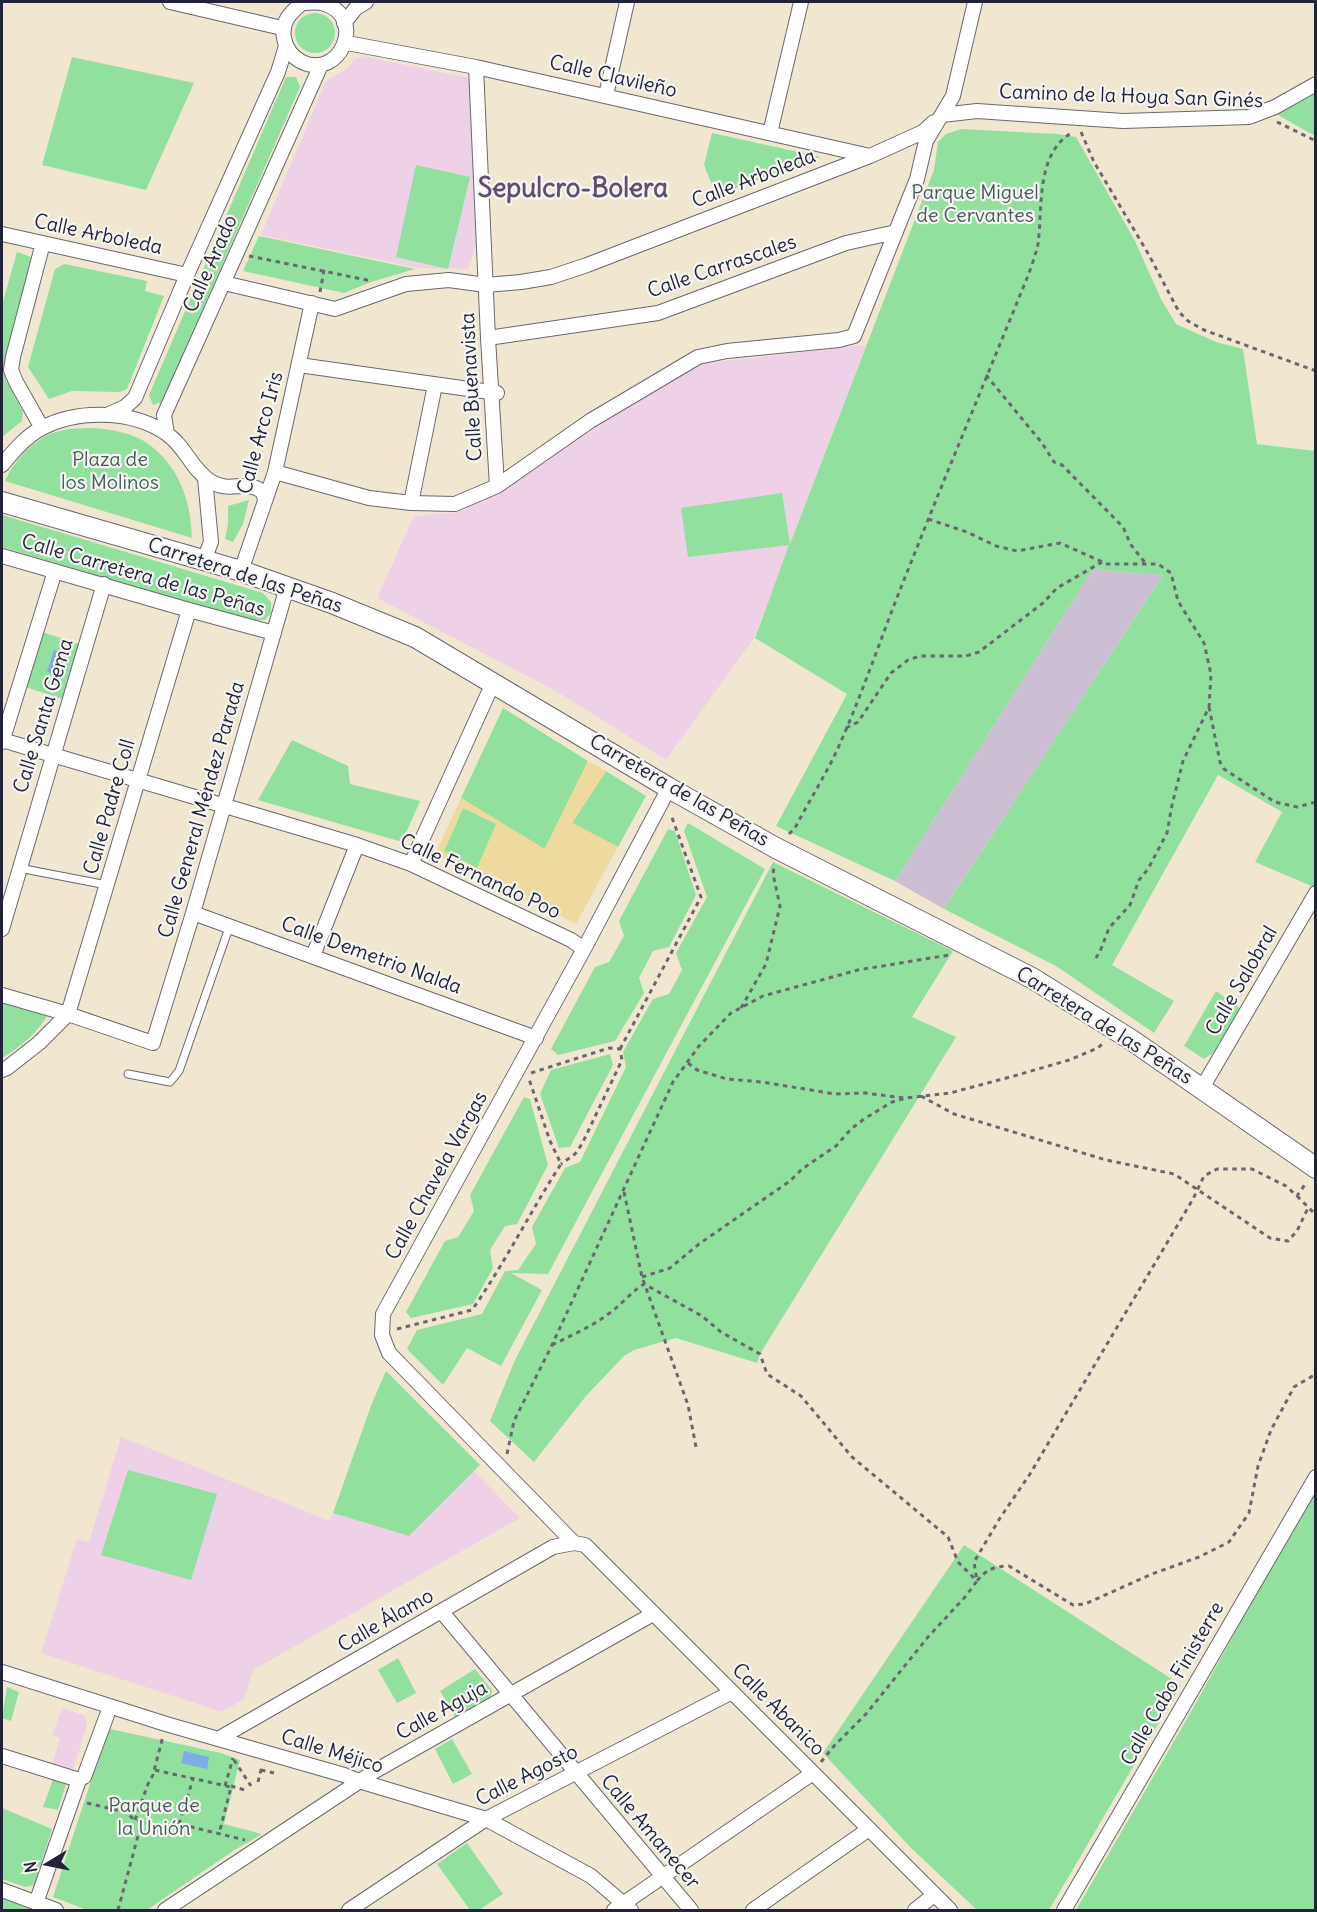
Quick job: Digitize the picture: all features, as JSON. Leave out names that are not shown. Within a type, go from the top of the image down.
[{"type":"main road","name":"Carretera de las Peñas","points":[[2,502],[241,571],[415,637],[669,788],[776,848],[1032,978],[1202,1088],[1313,1171]]},
{"type":"street","points":[[179,2],[282,28]]},
{"type":"street","points":[[302,2],[337,5],[344,23],[347,43],[335,58],[321,65],[307,64],[296,59],[286,46],[282,28],[290,14],[302,2]]},
{"type":"street","points":[[344,23],[356,8],[366,2]]},
{"type":"street","points":[[606,95],[627,2]]},
{"type":"street","points":[[770,133],[801,2]]},
{"type":"street","points":[[275,472],[369,498],[411,503],[455,504],[497,486],[590,422],[698,357],[727,351],[839,340],[854,336],[917,179],[926,141],[953,96],[975,2]]},
{"type":"street","name":"Calle Clavileño","points":[[347,43],[476,67],[606,95],[870,156]]},
{"type":"street","name":"Calle Arado","points":[[135,398],[278,72],[286,46]]},
{"type":"street","name":"Calle Arado","points":[[167,434],[164,415],[321,65]]},
{"type":"street","name":"Calle Buenavista","points":[[476,67],[497,486]]},
{"type":"street","points":[[1249,117],[1275,107],[1316,84]]},
{"type":"street","name":"Camino de la Hoya San Ginés","points":[[942,115],[976,111],[1124,121],[1249,117]]},
{"type":"street","name":"Calle Arboleda","points":[[224,284],[335,309],[406,284],[428,280],[449,280],[486,285],[551,277],[870,156],[922,132],[942,115]]},
{"type":"street","name":"Calle Carrascales","points":[[488,338],[658,313],[846,243],[896,232]]},
{"type":"street","name":"Calle Arboleda","points":[[2,234],[187,275]]},
{"type":"street","points":[[42,428],[11,370],[43,243]]},
{"type":"street","name":"Calle Arco Iris","points":[[241,571],[275,472],[312,303]]},
{"type":"street","points":[[299,365],[494,393]]},
{"type":"street","points":[[411,503],[435,385]]},
{"type":"street","points":[[107,415],[125,407],[135,398],[142,412],[156,427],[167,434],[205,478],[228,488],[252,485],[262,491],[265,499]]},
{"type":"street","points":[[2,465],[14,451],[42,428],[63,419],[84,415],[107,415],[140,422],[167,434]]},
{"type":"street","points":[[204,560],[211,542],[205,478]]},
{"type":"street","name":"Calle Carretera de las Peñas","points":[[2,556],[274,633]]},
{"type":"street","points":[[2,741],[55,571]]},
{"type":"street","name":"Calle Santa Gema","points":[[2,928],[104,584]]},
{"type":"street","name":"Calle General Méndez Parada","points":[[68,1014],[153,1043],[287,587]]},
{"type":"street","name":"Calle Padre Coll","points":[[68,1014],[189,610]]},
{"type":"street","points":[[411,864],[493,683]]},
{"type":"street","name":"Calle Fernando Poo","points":[[2,741],[357,845],[411,864],[571,940],[584,949]]},
{"type":"street","name":"Calle Chavela Vargas","points":[[574,1543],[389,1353],[382,1335],[383,1314],[536,1038],[669,788]]},
{"type":"street","points":[[313,956],[357,845]]},
{"type":"street","points":[[2,879],[15,883]]},
{"type":"street","name":"Calle Salobral","points":[[1202,1088],[1316,893]]},
{"type":"street","name":"Calle Demetrio Nalda","points":[[193,913],[536,1038]]},
{"type":"street","points":[[2,995],[68,1014],[39,1042],[2,1070]]},
{"type":"street","name":"Calle Cabo Finisterre","points":[[1064,1911],[1316,1477]]},
{"type":"street","name":"Calle Álamo","points":[[218,1739],[553,1547],[574,1543]]},
{"type":"street","name":"Calle Abanico","points":[[574,1543],[585,1545],[950,1911]]},
{"type":"street","name":"Calle Amanecer","points":[[442,1612],[691,1911]]},
{"type":"street","name":"Calle Aguja","points":[[165,1911],[359,1781],[654,1614]]},
{"type":"street","name":"Calle Méjico","points":[[2,1672],[486,1819],[591,1876],[623,1908]]},
{"type":"street","name":"Calle Agosto","points":[[350,1911],[486,1819],[732,1692]]},
{"type":"street","points":[[36,1903],[81,1778],[107,1715]]},
{"type":"street","points":[[2,1756],[81,1778]]},
{"type":"street","points":[[623,1908],[813,1773]]},
{"type":"street","points":[[753,1911],[869,1829]]},
{"type":"street","points":[[2,1890],[56,1911]]},
{"type":"street","points":[[915,1911],[934,1895]]},
{"type":"lane","points":[[20,868],[107,885]]},
{"type":"lane","points":[[128,1074],[170,1082],[179,1071],[230,925]]},
{"type":"path","name":"Camino de la Hoya San Ginés","points":[[1249,117],[1277,122],[1316,141]]},
{"type":"path","points":[[741,1008],[766,964],[780,906],[773,874],[776,848],[795,828],[842,740],[928,519],[1026,281],[1037,247],[1044,177],[1052,153],[1065,137],[1080,129],[1095,162],[1179,312],[1188,321],[1204,330],[1316,371]]},
{"type":"path","points":[[237,253],[380,282]]},
{"type":"path","points":[[312,303],[321,291],[324,270]]},
{"type":"path","points":[[986,375],[1030,428],[1054,462],[1062,465],[1123,527],[1131,545],[1146,564]]},
{"type":"path","points":[[928,519],[967,532],[996,546],[1017,551],[1060,543],[1107,564],[1158,564],[1171,573],[1178,601],[1204,643],[1211,674],[1209,706],[1183,760],[1167,833],[1148,869],[1139,880],[1130,905],[1109,928],[1095,958]]},
{"type":"path","points":[[846,729],[858,722],[891,673],[908,660],[920,656],[966,656],[980,652],[1043,603],[1057,588],[1102,562]]},
{"type":"path","points":[[1209,706],[1220,762],[1224,769],[1275,802],[1297,807],[1316,802]]},
{"type":"path","points":[[394,1330],[472,1310],[561,1164],[575,1154],[582,1144],[622,1060],[620,1049],[702,897],[671,813]]},
{"type":"path","points":[[500,1465],[507,1457],[514,1421],[552,1346],[673,1082],[699,1046],[731,1013],[763,996],[858,970],[954,955],[962,943]]},
{"type":"path","points":[[642,1278],[670,1268],[699,1244],[836,1146],[851,1129],[864,1119],[892,1102],[906,1098],[950,1093],[1069,1060],[1098,1048],[1116,1031]]},
{"type":"path","points":[[561,1164],[550,1141],[528,1074],[609,1048],[620,1049]]},
{"type":"path","points":[[687,1062],[697,1070],[727,1079],[762,1082],[835,1094],[865,1093],[906,1098]]},
{"type":"path","points":[[921,1096],[954,1114],[1106,1160],[1174,1174],[1270,1238],[1280,1242],[1288,1242],[1297,1231],[1308,1208]]},
{"type":"path","points":[[977,1581],[974,1562],[1030,1474],[1204,1176],[1217,1169],[1252,1169],[1286,1186],[1316,1215]]},
{"type":"path","points":[[1297,1196],[1313,1171]]},
{"type":"path","points":[[624,1190],[642,1278],[688,1405],[696,1447]]},
{"type":"path","points":[[552,1346],[591,1326],[644,1284]]},
{"type":"path","points":[[644,1284],[702,1316],[721,1332],[760,1354],[767,1374],[801,1396],[852,1457],[948,1537],[958,1562],[977,1581]]},
{"type":"path","points":[[813,1773],[834,1746],[866,1714],[928,1637],[985,1572],[997,1566],[1009,1566],[1073,1605],[1085,1604],[1152,1574],[1199,1557],[1229,1542],[1249,1513],[1258,1466],[1270,1430],[1294,1387],[1316,1374]]},
{"type":"path","points":[[135,1820],[155,1770],[164,1731]]},
{"type":"path","points":[[225,1786],[235,1751]]},
{"type":"path","points":[[233,1758],[251,1786]]},
{"type":"path","points":[[155,1770],[245,1790]]},
{"type":"path","points":[[258,1782],[260,1772],[274,1773]]},
{"type":"path","points":[[179,1824],[193,1779]]},
{"type":"path","points":[[219,1834],[231,1787]]},
{"type":"path","points":[[79,1801],[125,1812],[135,1820],[163,1826],[179,1824],[246,1840]]},
{"type":"path","points":[[118,1911],[142,1821]]},
{"type":"shaded area","points":[[362,56],[470,78],[478,239],[468,269],[419,268],[261,235],[326,81]]},
{"type":"shaded area","points":[[866,345],[754,638],[666,760],[556,691],[377,598],[414,516],[460,512],[510,485],[538,463],[699,364]]},
{"type":"shaded area","points":[[1093,569],[1163,575],[944,909],[895,881]]},
{"type":"shaded area","points":[[121,1437],[330,1521],[333,1513],[409,1536],[474,1471],[520,1518],[253,1670],[244,1699],[222,1712],[41,1653],[77,1539],[89,1542]]},
{"type":"shaded area","points":[[62,1708],[84,1715],[87,1725],[74,1767],[69,1770],[52,1765],[60,1738],[52,1735]]},
{"type":"green space","points":[[315,13],[323,14],[329,19],[334,25],[334,41],[329,47],[323,52],[315,53],[307,52],[301,47],[296,41],[295,33],[296,25],[301,19],[307,14]]},
{"type":"green space","points":[[72,57],[194,83],[146,190],[42,165]]},
{"type":"green space","points":[[286,77],[296,77],[300,87],[162,402],[153,405],[149,395]]},
{"type":"green space","points":[[1315,85],[1315,136],[1271,111]]},
{"type":"green space","name":"Parque Miguel de Cervantes","points":[[961,129],[1076,137],[1135,241],[1161,299],[1176,324],[1216,342],[1243,349],[1257,444],[1315,451],[1315,884],[1314,887],[1255,862],[1282,812],[1218,775],[1112,965],[1174,1001],[1154,1033],[1056,966],[944,909],[1163,575],[1093,569],[895,881],[776,826],[847,694],[755,638],[789,545],[688,557],[681,508],[782,493],[790,544],[934,170],[938,142],[946,134]]},
{"type":"green space","points":[[712,133],[821,157],[716,195],[704,165]]},
{"type":"green space","points":[[416,165],[470,177],[448,269],[396,257]]},
{"type":"green space","points":[[259,236],[415,269],[344,293],[243,271]]},
{"type":"green space","points":[[17,252],[31,257],[4,365],[6,380],[23,412],[22,421],[2,437],[2,305]]},
{"type":"green space","points":[[64,264],[147,281],[145,291],[164,296],[127,389],[120,392],[72,391],[49,399],[28,367],[55,269]]},
{"type":"green space","name":"Plaza de los Molinos","points":[[95,428],[132,435],[144,441],[166,460],[174,471],[185,496],[189,509],[192,538],[5,481],[19,458],[40,439],[65,430]]},
{"type":"green space","points":[[249,500],[243,524],[233,542],[225,539],[228,506]]},
{"type":"green space","points":[[2,515],[263,593],[271,602],[271,613],[265,620],[250,621],[2,547]]},
{"type":"green space","points":[[42,632],[79,644],[63,699],[25,687]]},
{"type":"green space","points":[[503,708],[588,761],[521,897],[501,823],[461,798]]},
{"type":"green space","points":[[292,740],[348,766],[350,784],[420,801],[402,842],[258,800]]},
{"type":"green space","points":[[606,771],[646,796],[618,847],[572,823]]},
{"type":"green space","points":[[463,808],[497,824],[477,868],[444,851]]},
{"type":"green space","points":[[688,823],[765,869],[548,1274],[511,1273],[542,1290],[501,1366],[467,1348],[443,1385],[407,1349],[417,1330],[482,1314],[505,1271],[518,1270],[536,1244],[532,1227],[565,1168],[580,1162],[626,1067],[623,1052],[653,999],[669,994],[682,970],[676,953],[707,897],[684,831]]},
{"type":"green space","points":[[668,829],[675,831],[696,895],[669,947],[653,951],[639,978],[644,993],[615,1041],[558,1055],[551,1049],[595,967],[609,962],[624,936],[619,921]]},
{"type":"green space","points":[[773,862],[953,951],[912,1017],[956,1037],[760,1354],[757,1363],[676,1338],[634,1350],[624,1356],[586,1396],[534,1462],[490,1421],[515,1360]]},
{"type":"green space","points":[[1216,991],[1241,1009],[1213,1053],[1204,1059],[1184,1046]]},
{"type":"green space","points":[[2,994],[51,1007],[43,1023],[31,1037],[2,1058]]},
{"type":"green space","points":[[610,1054],[613,1065],[570,1147],[559,1148],[540,1094],[551,1070]]},
{"type":"green space","points":[[524,1097],[530,1099],[548,1165],[517,1224],[505,1226],[490,1250],[493,1268],[473,1304],[411,1318],[406,1312],[445,1241],[458,1237],[474,1211],[470,1195]]},
{"type":"green space","points":[[386,1371],[480,1465],[409,1536],[333,1513],[372,1403]]},
{"type":"green space","points":[[128,1470],[217,1494],[191,1580],[101,1555]]},
{"type":"green space","points":[[1315,1489],[1315,1910],[1076,1910],[1188,1717]]},
{"type":"green space","points":[[964,1545],[1181,1685],[1049,1910],[977,1910],[910,1847],[823,1753]]},
{"type":"green space","points":[[398,1658],[416,1693],[397,1703],[378,1670]]},
{"type":"green space","points":[[475,1669],[492,1690],[491,1696],[455,1717],[440,1691]]},
{"type":"green space","points":[[7,1687],[19,1692],[11,1721],[2,1718]]},
{"type":"green space","name":"Parque de la Unión","points":[[110,1729],[221,1753],[240,1760],[224,1824],[262,1834],[233,1851],[147,1910],[87,1910],[53,1897],[107,1732]]},
{"type":"green space","points":[[452,1739],[472,1774],[453,1784],[435,1749]]},
{"type":"green space","points":[[53,1779],[66,1784],[58,1810],[43,1807]]},
{"type":"green space","points":[[2,1808],[52,1829],[34,1885],[25,1887],[2,1879]]},
{"type":"green space","points":[[467,1843],[503,1894],[479,1910],[470,1910],[437,1864]]},
{"type":"green space","points":[[2,1898],[35,1910],[2,1910]]},
{"type":"sand","points":[[588,761],[606,771],[572,823],[618,847],[576,924],[435,854],[461,798],[545,849]],"holes":[[[463,808],[496,824],[477,868],[444,851]]]},
{"type":"water","points":[[54,650],[62,652],[55,674],[47,672]]},
{"type":"water","points":[[184,1751],[209,1757],[207,1769],[181,1763]]},
{"type":"district","name":"Sepulcro-Bolera","points":[[573,190]]}]
